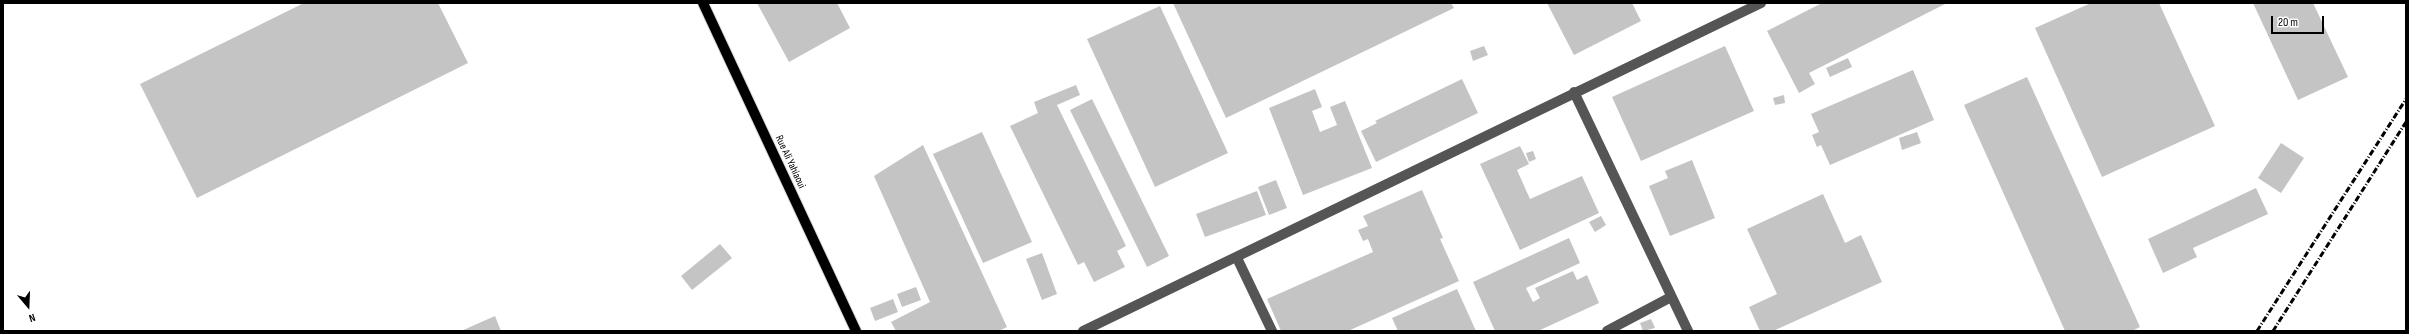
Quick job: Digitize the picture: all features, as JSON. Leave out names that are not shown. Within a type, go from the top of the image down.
[{"type":"main road","name":"Rue Ali Yahiaoui","points":[[703,3],[856,331]]},
{"type":"street","points":[[1083,331],[1237,258],[1574,92],[1761,3]]},
{"type":"street","points":[[1574,92],[1671,297],[1684,330]]},
{"type":"street","points":[[1237,258],[1272,331]]},
{"type":"street","points":[[1607,331],[1671,297]]},
{"type":"building","points":[[304,3],[438,3],[468,63],[197,198],[140,84]]},
{"type":"building","points":[[757,3],[837,3],[850,28],[789,62]]},
{"type":"building","points":[[1173,3],[1451,3],[1454,8],[1226,118]]},
{"type":"building","points":[[1547,3],[1632,3],[1641,21],[1574,55]]},
{"type":"building","points":[[1822,3],[1947,3],[1809,73],[1815,84],[1799,93],[1767,31]]},
{"type":"building","points":[[2091,3],[2159,3],[2215,126],[2102,177],[2035,28]]},
{"type":"building","points":[[2253,3],[2313,3],[2348,77],[2298,100]]},
{"type":"building","points":[[1160,6],[1228,153],[1155,187],[1087,39]]},
{"type":"building","points":[[1484,46],[1488,55],[1473,61],[1470,51]]},
{"type":"building","points":[[1725,46],[1754,111],[1641,161],[1612,97]]},
{"type":"building","points":[[1848,58],[1852,67],[1830,77],[1826,68]]},
{"type":"building","points":[[1913,70],[1934,120],[1830,165],[1821,145],[1817,147],[1812,135],[1819,132],[1811,114]]},
{"type":"building","points":[[2027,77],[2140,327],[2132,331],[2065,331],[1964,105]]},
{"type":"building","points":[[1462,79],[1478,113],[1376,162],[1361,131],[1377,123],[1375,121]]},
{"type":"building","points":[[1076,85],[1080,95],[1057,105],[1126,246],[1117,251],[1125,267],[1094,282],[1084,262],[1078,265],[1010,126],[1038,113],[1034,102]]},
{"type":"building","points":[[1315,89],[1322,107],[1312,111],[1320,132],[1337,125],[1330,107],[1345,101],[1372,168],[1303,195],[1269,108]]},
{"type":"building","points":[[1784,95],[1785,103],[1775,105],[1773,98]]},
{"type":"building","points":[[1092,99],[1169,256],[1147,267],[1070,110]]},
{"type":"building","points":[[982,132],[1032,242],[983,263],[933,154]]},
{"type":"building","points":[[1917,132],[1921,143],[1902,150],[1899,138]]},
{"type":"building","points":[[2281,143],[2304,158],[2281,193],[2258,178]]},
{"type":"building","points":[[923,145],[1007,327],[999,331],[896,331],[891,322],[930,302],[874,176]]},
{"type":"building","points":[[1520,146],[1529,164],[1517,170],[1530,199],[1582,176],[1599,213],[1520,250],[1480,164]]},
{"type":"building","points":[[1533,151],[1536,159],[1529,162],[1526,153]]},
{"type":"building","points":[[1692,160],[1715,218],[1670,236],[1649,186],[1668,178],[1665,171]]},
{"type":"building","points":[[1276,180],[1287,208],[1269,215],[1258,187]]},
{"type":"building","points":[[2256,188],[2268,214],[2193,248],[2197,257],[2163,273],[2148,239]]},
{"type":"building","points":[[1422,190],[1443,238],[1440,239],[1459,281],[1348,331],[1281,331],[1267,299],[1373,252],[1368,239],[1363,241],[1358,230],[1368,226],[1363,216]]},
{"type":"building","points":[[1257,191],[1266,215],[1205,237],[1196,214]]},
{"type":"building","points":[[1823,194],[1845,243],[1861,235],[1882,282],[1773,331],[1760,331],[1749,307],[1777,294],[1747,229]]},
{"type":"building","points":[[1601,216],[1606,225],[1595,232],[1589,222]]},
{"type":"building","points":[[1569,238],[1580,263],[1526,288],[1533,302],[1540,298],[1535,288],[1573,271],[1577,280],[1587,275],[1599,303],[1538,331],[1495,331],[1473,282]]},
{"type":"building","points":[[720,244],[732,258],[692,290],[681,276]]},
{"type":"building","points":[[1042,253],[1057,294],[1042,300],[1026,259]]},
{"type":"building","points":[[916,287],[921,300],[902,307],[897,294]]},
{"type":"building","points":[[1457,289],[1476,331],[1398,331],[1392,318]]},
{"type":"building","points":[[893,299],[898,312],[875,321],[870,308]]},
{"type":"building","points":[[495,316],[501,331],[461,331]]},
{"type":"building","points":[[1651,319],[1655,328],[1643,331],[1640,323]]},
{"type":"railway","points":[[2257,331],[2406,99]]},
{"type":"railway","points":[[2273,331],[2406,122]]}]
